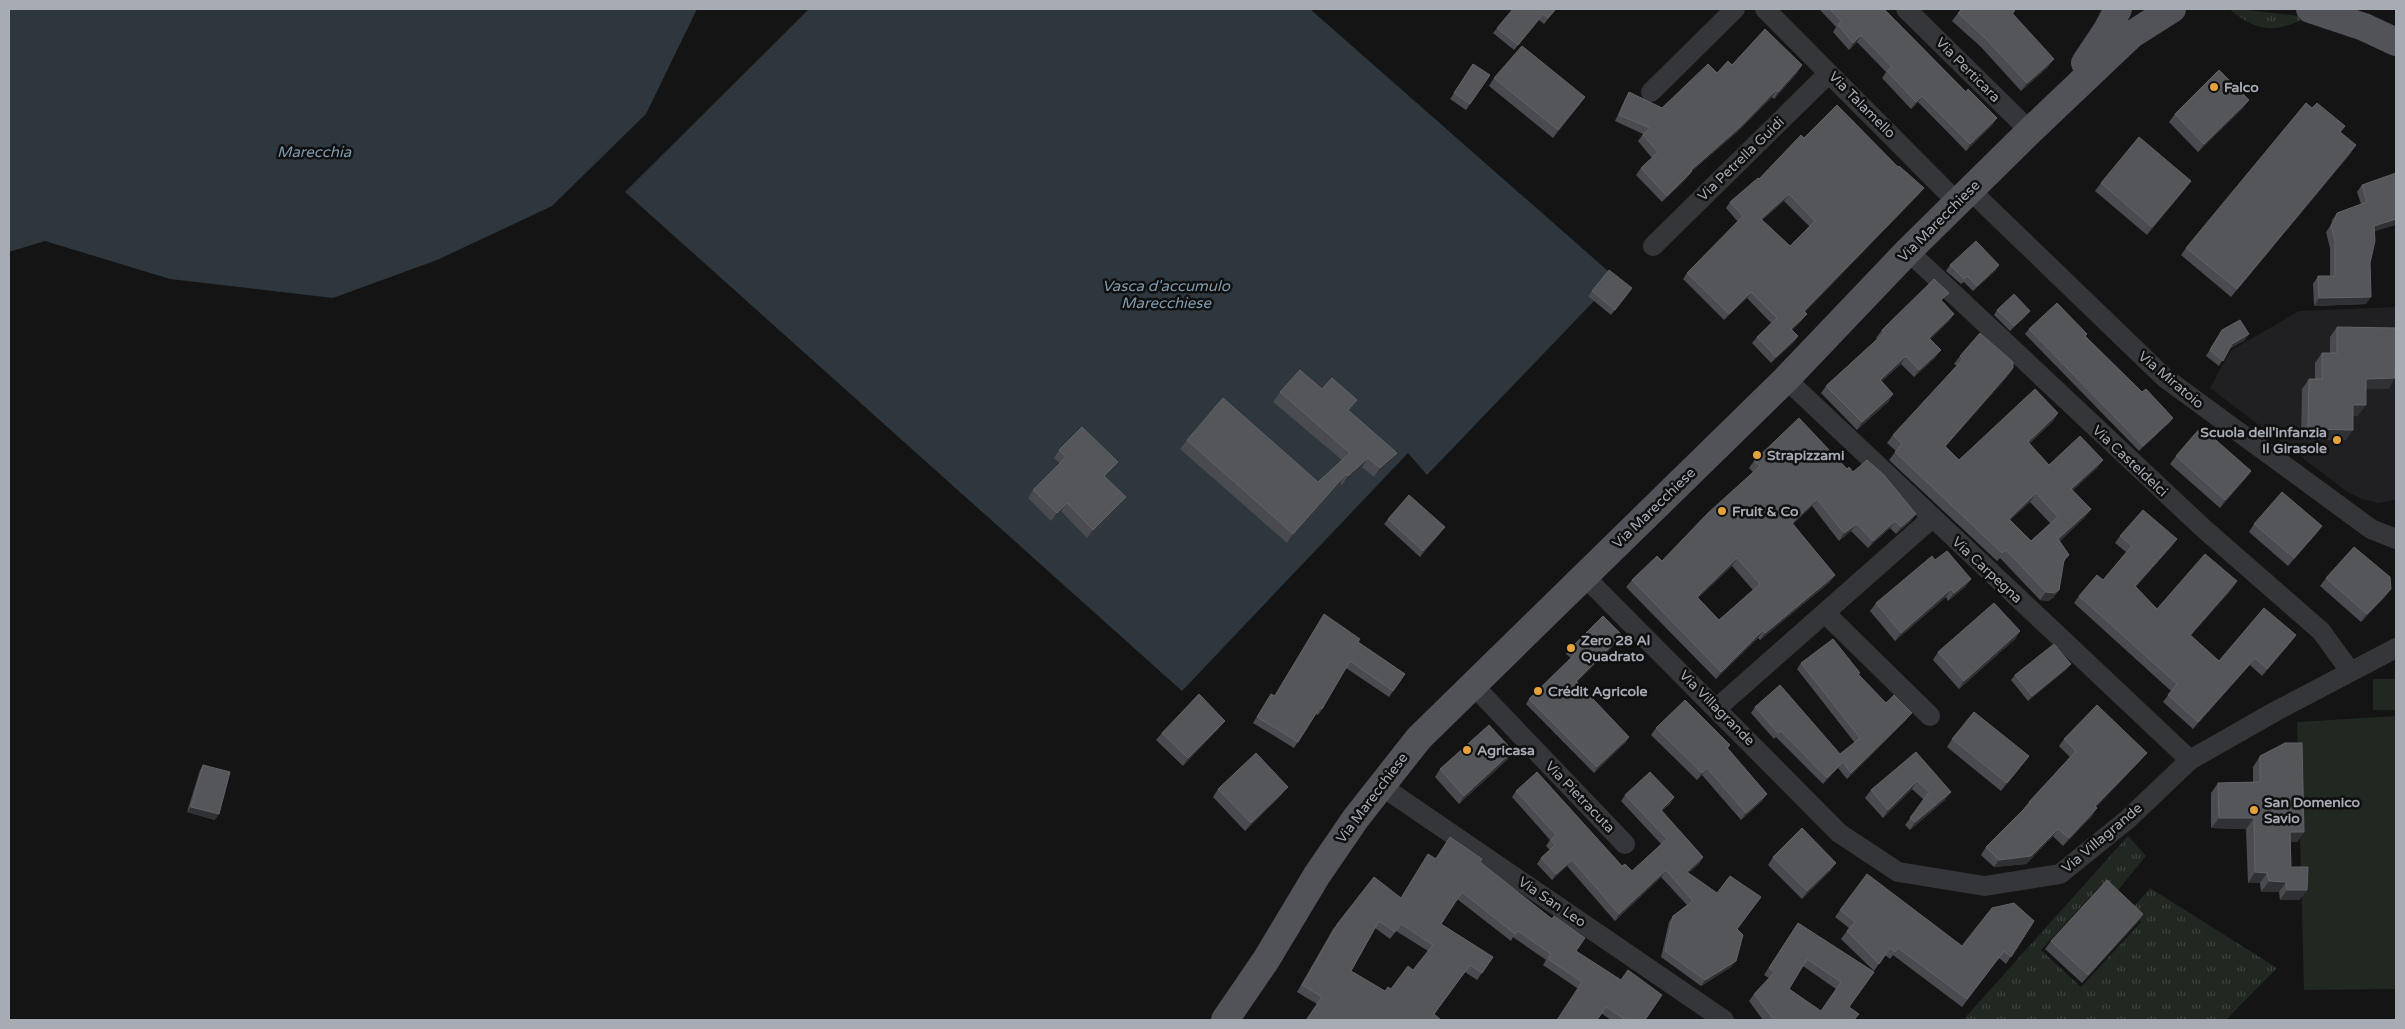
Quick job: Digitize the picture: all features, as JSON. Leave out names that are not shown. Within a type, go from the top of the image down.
[{"type":"main road","points":[[2051,111],[2107,30],[2118,9]]},
{"type":"main road","name":"Via Marecchiese","points":[[2131,35],[2148,9]]},
{"type":"main road","name":"Via Marecchiese","points":[[1225,1020],[1266,960],[1317,875],[1380,785],[1419,738],[1786,379],[1908,251],[2030,131],[2131,35],[2172,9]]},
{"type":"main road","points":[[2310,9],[2364,27],[2396,42]]},
{"type":"street","points":[[1651,92],[1735,9]]},
{"type":"street","name":"Via Talamello","points":[[1765,9],[1830,73],[1964,196]]},
{"type":"street","name":"Via Perticara","points":[[1906,9],[2030,131]]},
{"type":"street","name":"Via Petrella Guidi","points":[[1653,246],[1830,73]]},
{"type":"street","name":"Via Miratoio","points":[[1964,196],[2165,378],[2371,529],[2396,539]]},
{"type":"street","name":"Via Casteldelci","points":[[1908,251],[2203,528],[2321,631],[2350,671]]},
{"type":"street","name":"Via Carpegna","points":[[1786,379],[2190,760]]},
{"type":"street","points":[[1717,708],[1932,518]]},
{"type":"street","name":"Via Villagrande","points":[[1584,576],[1839,833],[1898,872],[1985,886],[2060,874],[2128,819],[2190,760],[2350,671],[2396,648]]},
{"type":"street","points":[[1825,613],[1930,716]]},
{"type":"street","name":"Via Pietracuta","points":[[1472,685],[1625,844]]},
{"type":"street","name":"Via San Leo","points":[[1380,785],[1724,1020]]},
{"type":"shaded area","name":"Scuola dell'infanzia Il Girasole","points":[[2396,307],[2395,500],[2378,503],[2362,499],[2346,491],[2210,388],[2230,351],[2299,311]]},
{"type":"green space","points":[[2229,9],[2308,17],[2286,26],[2267,28],[2249,23]]},
{"type":"green space","points":[[2373,679],[2396,679],[2396,710],[2373,710]]},
{"type":"green space","points":[[2396,716],[2396,989],[2304,990],[2297,722]]},
{"type":"green space","points":[[2128,836],[2146,856],[2114,895],[2102,884],[2041,950],[2081,987],[2141,922],[2130,911],[2150,888],[2277,968],[2226,1020],[1963,1020]]},
{"type":"water","name":"Marecchia","points":[[9,9],[697,9],[646,114],[552,206],[437,260],[333,298],[170,279],[45,241],[9,252]]},
{"type":"water","name":"Vasca d'accumulo Marecchiese","points":[[809,9],[1310,9],[1616,278],[1427,475],[1408,453],[1182,691],[625,192]]},
{"type":"building","points":[[1513,9],[1556,9],[1548,18],[1543,14],[1518,45],[1497,28]]},
{"type":"building","points":[[1830,9],[1884,9],[1966,92],[1968,89],[1997,118],[1970,144],[1922,96],[1916,102],[1887,71],[1892,67],[1861,35],[1853,43],[1838,25],[1841,21]]},
{"type":"building","points":[[1962,9],[2016,9],[2012,13],[2054,59],[2027,83],[1986,39],[1958,13]]},
{"type":"building","points":[[1765,29],[1802,65],[1778,92],[1776,90],[1740,127],[1691,170],[1667,196],[1641,168],[1658,152],[1643,135],[1650,128],[1619,115],[1629,92],[1662,108],[1708,64],[1717,73],[1728,61],[1732,65]]},
{"type":"building","points":[[1522,46],[1585,97],[1558,130],[1494,78]]},
{"type":"building","points":[[1473,64],[1490,75],[1470,104],[1454,93]]},
{"type":"building","points":[[2219,70],[2249,100],[2204,144],[2175,114]]},
{"type":"building","points":[[2306,103],[2312,108],[2317,103],[2345,126],[2340,132],[2356,145],[2237,289],[2186,248]]},
{"type":"building","points":[[1837,105],[1898,167],[1924,188],[1804,311],[1807,314],[1791,329],[1798,336],[1776,357],[1757,337],[1777,318],[1751,292],[1729,314],[1687,273],[1743,216],[1730,202],[1759,179],[1801,135],[1804,138]],"holes":[[[1789,194],[1815,221],[1790,246],[1761,219]]]},
{"type":"building","points":[[2139,137],[2191,181],[2152,227],[2101,183]]},
{"type":"building","points":[[2396,173],[2396,219],[2374,226],[2375,241],[2370,263],[2371,297],[2319,298],[2318,276],[2335,276],[2335,241],[2331,225],[2335,221],[2337,213],[2367,202],[2362,185]]},
{"type":"building","points":[[1976,241],[1999,265],[1977,286],[1967,276],[1964,279],[1950,265]]},
{"type":"building","points":[[1609,270],[1632,288],[1615,310],[1592,291]]},
{"type":"building","points":[[1934,279],[1949,293],[1941,300],[1954,314],[1929,338],[1941,350],[1919,370],[1906,356],[1880,380],[1893,394],[1862,422],[1826,386],[1884,333],[1882,330]]},
{"type":"building","points":[[2014,294],[2030,311],[2014,326],[1997,310]]},
{"type":"building","points":[[2057,303],[2087,334],[2085,336],[2142,392],[2146,389],[2173,418],[2143,446],[2029,329]]},
{"type":"building","points":[[2240,320],[2249,334],[2232,344],[2223,361],[2210,350],[2222,330]]},
{"type":"building","points":[[2337,327],[2396,328],[2395,378],[2366,379],[2366,405],[2353,405],[2353,430],[2308,429],[2309,379],[2322,379],[2322,353],[2337,353]]},
{"type":"building","points":[[1980,333],[2013,362],[2013,368],[1945,446],[1959,460],[2035,389],[2058,413],[2028,442],[2049,465],[2080,436],[2103,460],[2071,489],[2091,509],[2058,539],[2069,555],[2064,560],[2059,590],[2054,593],[2046,592],[2006,550],[2002,553],[1895,452],[1902,444],[1893,435],[1963,359],[1960,356]],"holes":[[[2036,493],[2058,517],[2031,541],[2009,519]]]},
{"type":"building","points":[[1300,370],[1322,389],[1332,378],[1357,400],[1348,410],[1397,453],[1380,468],[1368,458],[1348,476],[1346,474],[1293,534],[1187,440],[1223,398],[1318,482],[1350,453],[1280,392]]},
{"type":"building","points":[[1799,418],[1847,469],[1849,467],[1853,472],[1867,460],[1884,475],[1916,514],[1901,527],[1895,521],[1873,541],[1857,524],[1844,533],[1817,499],[1792,523],[1835,575],[1765,633],[1763,630],[1721,672],[1632,580],[1657,556],[1662,561],[1708,513],[1760,466],[1754,461]],"holes":[[[1737,558],[1760,584],[1719,620],[1697,597]]]},
{"type":"building","points":[[1082,427],[1118,462],[1104,476],[1126,497],[1093,530],[1067,503],[1057,513],[1033,490],[1066,457],[1059,450]]},
{"type":"building","points":[[2201,427],[2251,471],[2225,500],[2176,456]]},
{"type":"building","points":[[2282,492],[2322,526],[2294,558],[2254,524]]},
{"type":"building","points":[[1409,495],[1445,527],[1423,551],[1388,519]]},
{"type":"building","points":[[2143,510],[2177,539],[2135,586],[2157,609],[2205,554],[2237,581],[2190,635],[2219,661],[2264,608],[2296,635],[2267,669],[2255,658],[2198,722],[2168,695],[2177,684],[2079,596],[2097,575],[2103,580],[2132,546],[2120,536]]},
{"type":"building","points":[[2354,547],[2390,577],[2391,589],[2367,614],[2326,578]]},
{"type":"building","points":[[1947,551],[1971,579],[1954,593],[1951,589],[1901,633],[1876,603],[1932,556],[1935,560]]},
{"type":"building","points":[[1994,603],[2020,631],[1964,681],[1938,652]]},
{"type":"building","points":[[1324,614],[1360,639],[1358,642],[1405,674],[1393,691],[1350,661],[1322,709],[1320,707],[1298,742],[1257,717],[1271,694],[1275,696]]},
{"type":"building","points":[[1603,616],[1622,635],[1576,681],[1629,737],[1597,767],[1529,699],[1575,654],[1570,649]]},
{"type":"building","points":[[1833,639],[1860,673],[1858,674],[1886,703],[1894,695],[1912,713],[1851,773],[1843,762],[1827,778],[1781,731],[1778,733],[1755,707],[1780,685],[1840,754],[1860,738],[1801,663]]},
{"type":"building","points":[[2054,644],[2071,664],[2032,696],[2015,675]]},
{"type":"building","points":[[1199,694],[1225,721],[1188,758],[1162,733]]},
{"type":"building","points":[[1685,700],[1730,745],[1727,748],[1767,794],[1746,813],[1707,768],[1702,773],[1656,728]]},
{"type":"building","points":[[2097,705],[2147,753],[2095,806],[2097,808],[2069,838],[2058,829],[2031,856],[1999,860],[1986,847],[2030,803],[2076,751],[2064,739]]},
{"type":"building","points":[[1974,712],[2029,756],[2007,783],[1952,739]]},
{"type":"building","points":[[1489,725],[1513,751],[1464,796],[1440,769]]},
{"type":"building","name":"San Domenico Savio","points":[[2285,743],[2302,743],[2304,832],[2290,832],[2291,867],[2308,867],[2307,890],[2287,890],[2286,882],[2269,881],[2267,873],[2255,872],[2254,818],[2219,818],[2218,783],[2260,782],[2260,756]]},
{"type":"building","points":[[1916,752],[1951,792],[1915,822],[1910,818],[1929,792],[1917,781],[1888,810],[1871,790]]},
{"type":"building","points":[[1256,753],[1288,787],[1251,823],[1218,789]]},
{"type":"building","points":[[203,765],[230,772],[219,814],[191,807]]},
{"type":"building","points":[[1537,772],[1622,866],[1625,864],[1632,871],[1667,839],[1625,795],[1650,772],[1674,797],[1661,810],[1703,857],[1687,872],[1717,893],[1730,876],[1761,897],[1737,929],[1743,935],[1736,961],[1705,980],[1665,951],[1673,916],[1693,901],[1666,870],[1619,914],[1572,860],[1556,874],[1541,858],[1555,845],[1551,840],[1556,835],[1516,791]]},
{"type":"building","points":[[1802,828],[1836,863],[1807,891],[1773,857]]},
{"type":"building","points":[[1450,837],[1482,859],[1480,862],[1552,919],[1554,916],[1585,938],[1576,951],[1621,980],[1628,970],[1662,995],[1645,1020],[1626,1020],[1606,1007],[1597,1020],[1557,1020],[1582,982],[1548,959],[1551,954],[1518,931],[1515,934],[1462,892],[1441,924],[1493,957],[1482,973],[1470,965],[1434,1014],[1441,1020],[1307,1019],[1322,997],[1302,985],[1338,923],[1374,877],[1401,898],[1428,854],[1436,859]],"holes":[[[1379,921],[1395,932],[1401,924],[1433,945],[1413,970],[1408,966],[1391,989],[1388,987],[1385,991],[1351,971]]]},
{"type":"building","points":[[1867,874],[1962,946],[1992,908],[2014,903],[2034,921],[2011,957],[2004,951],[1967,999],[1898,948],[1895,952],[1890,948],[1879,964],[1847,931],[1855,922],[1840,910]]},
{"type":"building","points":[[2107,880],[2143,914],[2088,975],[2051,941]]},
{"type":"building","points":[[1798,923],[1874,972],[1849,1007],[1859,1014],[1854,1020],[1774,1020],[1754,994],[1775,972],[1769,968]],"holes":[[[1807,959],[1841,982],[1821,1011],[1789,989]]]},
{"type":"place","name":"Falco","points":[[2214,87]]},
{"type":"place","name":"Scuola dell'infanzia Il Girasole","points":[[2337,440]]},
{"type":"place","name":"Strapizzami","points":[[1757,455]]},
{"type":"place","name":"Fruit & Co","points":[[1722,511]]},
{"type":"place","name":"Zero 28 Al Quadrato","points":[[1571,648]]},
{"type":"place","name":"Crédit Agricole","points":[[1538,691]]},
{"type":"place","name":"Agricasa","points":[[1467,750]]},
{"type":"place","name":"San Domenico Savio","points":[[2254,810]]}]
